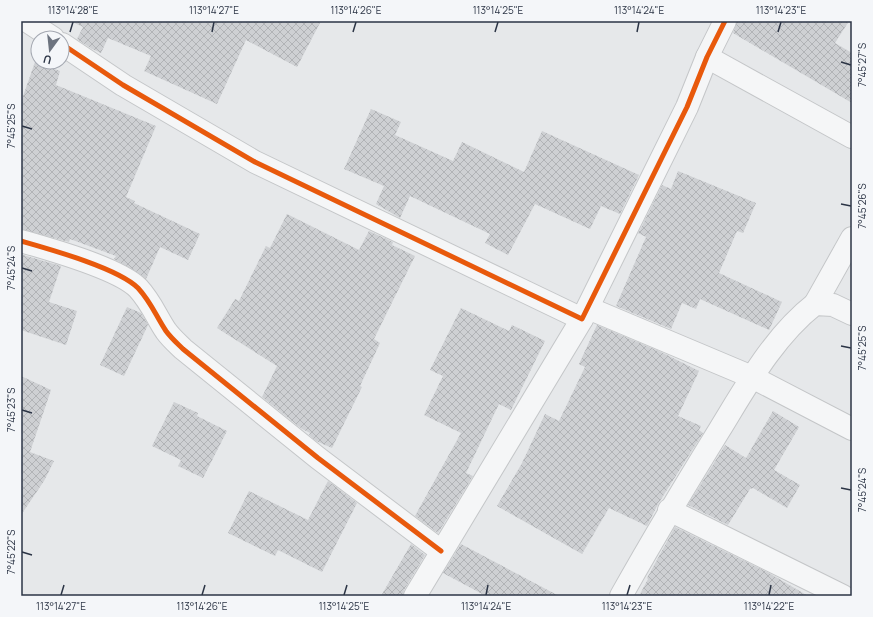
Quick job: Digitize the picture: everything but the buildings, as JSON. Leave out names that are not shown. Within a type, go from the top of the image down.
[{"type":"street","points":[[27,21],[41,30]]},
{"type":"street","points":[[415,596],[585,314],[686,107],[707,57],[725,21]]},
{"type":"street","points":[[70,49],[123,85],[254,162],[285,178],[585,314],[752,377],[852,429]]},
{"type":"street","points":[[707,57],[852,137]]},
{"type":"street","points":[[621,596],[669,510],[752,377],[792,325],[815,304],[852,238]]},
{"type":"street","points":[[21,240],[121,276],[136,286],[151,304],[167,332],[183,349],[318,458],[441,551]]},
{"type":"street","points":[[815,304],[833,305],[852,314]]},
{"type":"street","points":[[669,510],[843,596]]},
{"type":"cycle path","points":[[70,49],[123,85],[255,162],[582,319],[687,107],[707,57],[725,21]]},
{"type":"cycle path","points":[[21,241],[100,266],[115,273],[138,288],[143,293],[166,331],[183,349],[318,458],[441,551]]}]
